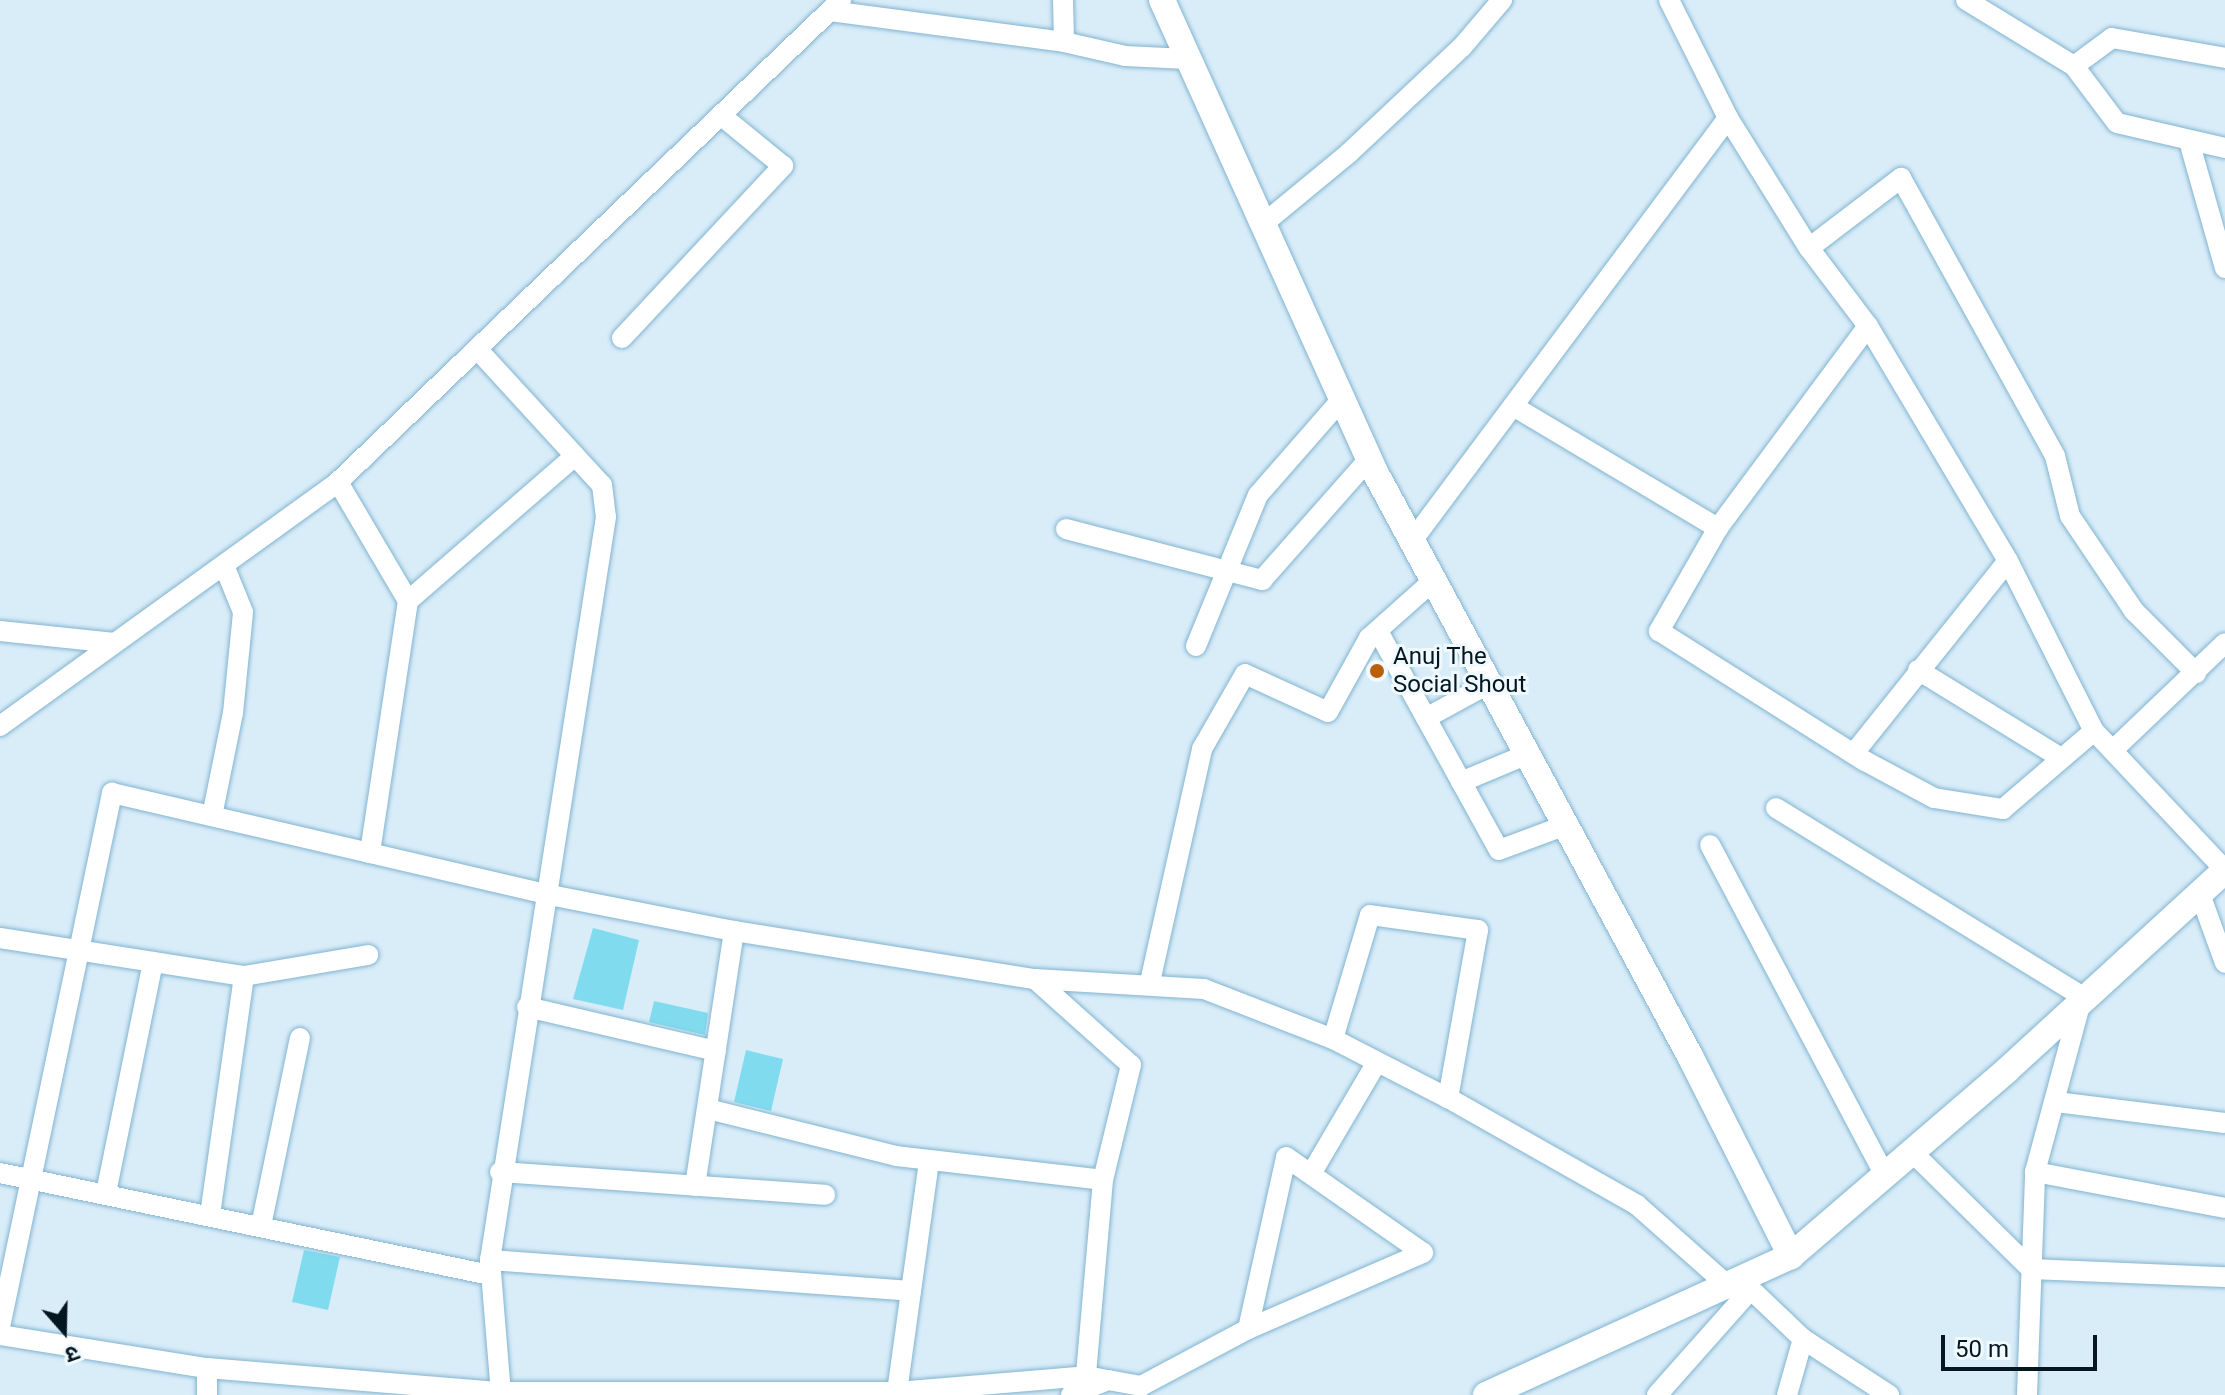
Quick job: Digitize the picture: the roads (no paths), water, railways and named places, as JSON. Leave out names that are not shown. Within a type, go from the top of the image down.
[{"type":"street","points":[[1063,0],[1064,42]]},
{"type":"street","points":[[1162,0],[1369,459],[1566,825],[1791,1256]]},
{"type":"street","points":[[1263,224],[1349,153],[1462,47],[1502,0]]},
{"type":"street","points":[[1486,1395],[1739,1284],[1791,1256],[2083,1000],[2225,870],[2094,731],[2008,561],[1868,326],[1809,248],[1728,118],[1669,0]]},
{"type":"street","points":[[1966,0],[2074,66],[2117,123],[2225,148]]},
{"type":"street","points":[[0,726],[114,643],[225,568],[338,482],[479,351],[836,6],[1064,42],[1125,56],[1187,59]]},
{"type":"street","points":[[2074,66],[2112,38],[2225,58]]},
{"type":"street","points":[[622,338],[783,166],[723,117]]},
{"type":"street","points":[[1412,541],[1728,118]]},
{"type":"street","points":[[2189,141],[2225,268]]},
{"type":"street","points":[[1809,248],[1901,178],[2055,456],[2070,516],[2134,611],[2196,673]]},
{"type":"street","points":[[1868,326],[1718,528],[1659,631],[1854,753],[1934,798],[2003,809],[2094,731]]},
{"type":"street","points":[[479,351],[602,485],[606,517],[500,1172],[490,1267],[501,1394]]},
{"type":"street","points":[[1196,646],[1223,572],[1258,495],[1342,399]]},
{"type":"street","points":[[1513,406],[1718,528]]},
{"type":"street","points":[[408,601],[575,456]]},
{"type":"street","points":[[1066,529],[1262,580],[1369,459]]},
{"type":"street","points":[[338,482],[408,601],[370,853]]},
{"type":"street","points":[[1854,753],[2008,561]]},
{"type":"street","points":[[212,816],[233,713],[243,612],[225,568]]},
{"type":"street","points":[[1150,982],[1202,749],[1245,674],[1328,712],[1378,631],[1434,580]]},
{"type":"street","points":[[0,631],[114,643]]},
{"type":"street","points":[[1378,631],[1499,850],[1566,825]]},
{"type":"street","points":[[2114,749],[2225,643]]},
{"type":"street","points":[[1918,670],[2061,758]]},
{"type":"street","points":[[1426,718],[1490,683]]},
{"type":"street","points":[[1461,782],[1528,754]]},
{"type":"street","points":[[0,1327],[112,793],[545,894],[734,931],[1035,979],[1150,982],[1204,989],[1333,1039],[1448,1098],[1637,1205],[1739,1284],[1803,1339],[1886,1394]]},
{"type":"street","points":[[1776,808],[2083,1000]]},
{"type":"street","points":[[1710,845],[1885,1175]]},
{"type":"street","points":[[2200,894],[2225,963]]},
{"type":"street","points":[[1333,1039],[1370,915],[1478,930],[1448,1098]]},
{"type":"street","points":[[695,1186],[734,931]]},
{"type":"street","points":[[0,938],[244,976],[368,955]]},
{"type":"street","points":[[106,1193],[153,962]]},
{"type":"street","points":[[210,1215],[244,976]]},
{"type":"street","points":[[1035,979],[1131,1065],[1103,1180],[1086,1376]]},
{"type":"street","points":[[2027,1395],[2035,1172],[2083,1000]]},
{"type":"street","points":[[527,1007],[716,1051]]},
{"type":"street","points":[[261,1226],[300,1038]]},
{"type":"street","points":[[1311,1174],[1377,1062]]},
{"type":"street","points":[[2056,1102],[2225,1123]]},
{"type":"street","points":[[708,1109],[929,1160],[1103,1180]]},
{"type":"street","points":[[1912,1152],[2031,1269],[2225,1277]]},
{"type":"street","points":[[1071,1395],[1121,1386],[1141,1386],[1248,1329],[1423,1253],[1286,1157],[1248,1329]]},
{"type":"street","points":[[897,1392],[929,1160]]},
{"type":"street","points":[[500,1172],[825,1195]]},
{"type":"street","points":[[2035,1172],[2225,1208]]},
{"type":"street","points":[[0,1173],[261,1226],[490,1267],[911,1291]]},
{"type":"street","points":[[1657,1395],[1739,1284]]},
{"type":"street","points":[[0,1335],[207,1368],[501,1394],[897,1392],[1086,1376],[1121,1386]]},
{"type":"street","points":[[1787,1395],[1803,1339]]},
{"type":"street","points":[[207,1368],[207,1395]]},
{"type":"place","name":"Anuj The Social Shout","points":[[1377,671]]}]
